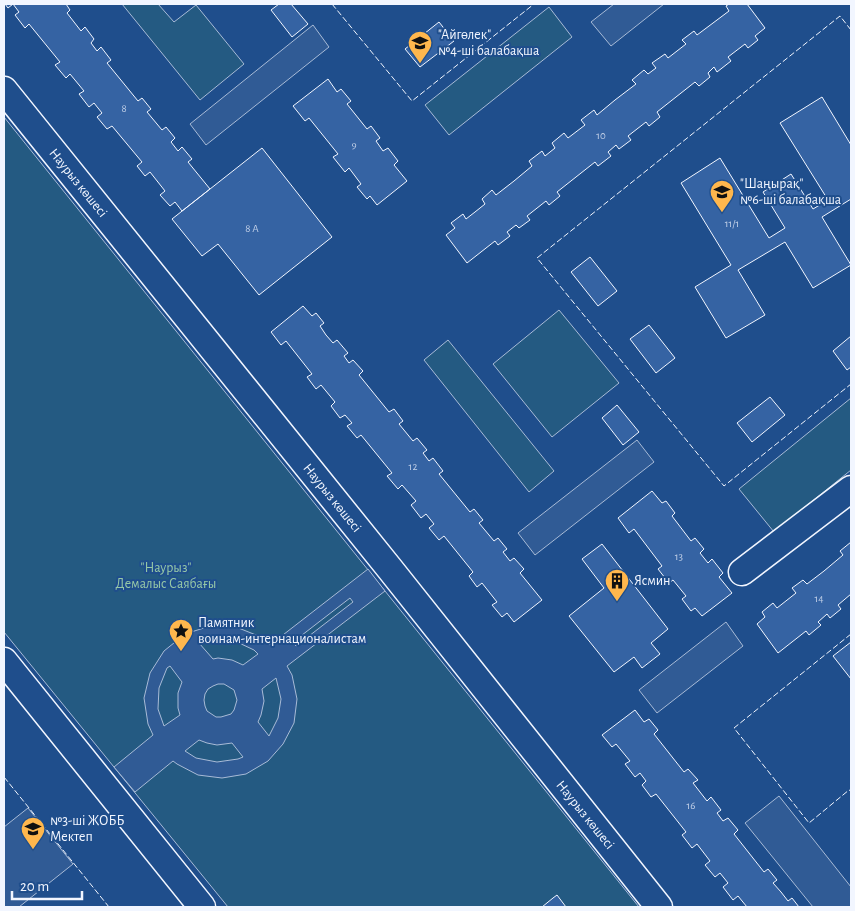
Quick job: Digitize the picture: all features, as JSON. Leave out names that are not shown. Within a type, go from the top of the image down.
[{"type":"street","name":"Наурыз көшесі","points":[[4,90],[659,907]]},
{"type":"street","points":[[742,572],[851,489]]},
{"type":"street","points":[[4,661],[202,907]]},
{"type":"green space","points":[[122,4],[158,4],[174,22],[196,5],[244,64],[200,100]]},
{"type":"green space","points":[[549,7],[572,37],[449,135],[425,105]]},
{"type":"green space","name":"\"Наурыз\" Демалыс Саябағы","points":[[4,117],[639,907],[228,907],[4,632]]},
{"type":"green space","points":[[559,310],[619,383],[552,437],[493,364]]},
{"type":"green space","points":[[448,340],[554,471],[529,492],[424,360]]},
{"type":"green space","points":[[851,398],[851,470],[774,532],[739,489]]},
{"type":"shaded area","points":[[614,4],[664,4],[611,46],[591,22]]},
{"type":"shaded area","points":[[313,25],[329,47],[206,145],[190,124]]},
{"type":"shaded area","points":[[637,440],[654,462],[535,555],[518,533]]},
{"type":"shaded area","points":[[368,569],[385,591],[287,666],[292,675],[297,699],[294,723],[283,744],[268,761],[246,774],[222,778],[198,775],[173,761],[135,792],[114,767],[153,735],[148,724],[144,698],[150,673],[164,651],[185,634],[210,626],[236,627],[261,637],[270,645]],"holes":[[[350,598],[353,602],[296,646],[293,642]],[[217,639],[237,642],[258,654],[243,665],[232,660],[213,659],[199,643]],[[170,666],[182,682],[178,693],[180,715],[164,726],[158,709],[159,688],[167,668]],[[276,678],[281,699],[278,718],[269,736],[258,722],[264,701],[262,689]],[[224,684],[234,690],[237,700],[231,714],[216,717],[207,711],[204,700],[205,694],[213,686]],[[199,740],[217,745],[232,743],[243,757],[217,762],[196,758],[185,751]]]},
{"type":"shaded area","points":[[726,622],[743,646],[657,713],[639,690]]},
{"type":"shaded area","points":[[779,796],[851,887],[851,907],[813,907],[745,823]]},
{"type":"shaded area","name":"№3-ші ЖОББ Мектеп","points":[[28,808],[73,864],[19,907],[4,907],[4,827]]},
{"type":"building","points":[[5,4],[13,4],[8,8]]},
{"type":"building","points":[[13,4],[66,4],[70,10],[67,13],[81,31],[85,27],[94,39],[91,43],[97,51],[101,47],[111,60],[107,63],[138,101],[142,98],[151,109],[147,112],[162,130],[166,127],[175,138],[171,142],[178,151],[182,147],[192,159],[188,162],[210,189],[182,211],[175,202],[170,206],[160,195],[165,191],[150,172],[145,176],[137,166],[142,162],[112,126],[107,129],[97,117],[102,113],[94,103],[89,107],[79,94],[84,91],[70,74],[66,78],[55,65],[60,62],[29,24],[25,28],[15,15],[19,12]]},
{"type":"building","points":[[279,4],[291,4],[308,24],[292,37],[271,10]]},
{"type":"building","points":[[729,4],[747,4],[765,28],[755,36],[758,40],[748,48],[745,44],[728,57],[731,61],[717,72],[714,67],[708,73],[710,77],[699,86],[695,82],[657,112],[660,117],[649,126],[646,122],[628,136],[631,140],[619,149],[616,145],[608,152],[611,156],[598,166],[595,162],[557,192],[560,196],[549,205],[546,201],[527,216],[530,220],[519,228],[516,225],[507,232],[510,236],[498,245],[495,241],[467,263],[446,235],[455,228],[451,223],[463,214],[466,219],[475,212],[485,204],[482,199],[492,190],[496,195],[514,181],[532,166],[529,161],[542,151],[545,156],[555,148],[552,143],[564,133],[568,138],[585,125],[581,120],[594,110],[597,115],[636,84],[632,80],[644,70],[648,74],[656,68],[652,63],[665,54],[668,58],[686,44],[682,40],[694,31],[697,35],[729,11],[726,6]]},
{"type":"building","points":[[439,22],[454,41],[420,67],[405,49]]},
{"type":"building","points":[[328,79],[337,92],[341,89],[351,101],[347,104],[367,129],[371,126],[380,138],[376,141],[383,151],[388,148],[398,161],[394,165],[407,181],[377,205],[370,196],[367,199],[357,187],[361,184],[349,168],[345,172],[333,157],[338,154],[309,118],[305,121],[293,106]]},
{"type":"building","points":[[822,97],[851,145],[851,199],[822,217],[851,265],[813,288],[785,242],[738,270],[765,315],[726,338],[695,287],[731,265],[681,183],[720,158],[769,238],[785,228],[763,192],[791,174],[813,209],[828,200],[780,123]]},
{"type":"building","points":[[262,148],[332,237],[259,295],[218,244],[202,256],[172,219]]},
{"type":"building","points":[[590,257],[617,291],[598,306],[571,272]]},
{"type":"building","points":[[303,306],[312,316],[316,313],[324,323],[320,326],[326,335],[333,343],[337,340],[348,353],[344,356],[349,363],[353,360],[363,371],[359,375],[389,412],[394,409],[403,421],[399,424],[413,441],[417,438],[427,450],[423,453],[429,461],[433,458],[443,471],[439,474],[470,512],[474,509],[483,520],[479,523],[494,541],[498,538],[507,549],[503,552],[510,561],[514,558],[524,569],[520,573],[542,600],[514,622],[507,613],[502,617],[492,605],[497,602],[482,583],[477,587],[469,576],[473,572],[444,536],[439,540],[429,528],[434,524],[426,514],[421,518],[411,505],[416,501],[402,485],[398,489],[387,476],[392,473],[361,435],[357,438],[347,426],[352,423],[345,415],[340,418],[331,406],[335,402],[321,385],[316,389],[307,377],[312,374],[286,341],[281,345],[271,332]]},
{"type":"building","points":[[649,325],[675,358],[656,373],[630,339]]},
{"type":"building","points":[[851,336],[851,367],[847,370],[833,351]]},
{"type":"building","points":[[770,397],[785,415],[752,442],[737,423]]},
{"type":"building","points":[[617,405],[639,432],[623,445],[602,418]]},
{"type":"building","points":[[652,491],[662,503],[666,501],[675,513],[672,516],[691,541],[695,538],[704,549],[700,553],[708,563],[712,559],[723,573],[719,577],[732,593],[702,616],[695,608],[691,611],[682,599],[686,596],[673,580],[669,583],[658,569],[662,566],[634,529],[629,533],[618,518]]},
{"type":"building","points":[[851,542],[851,594],[838,605],[841,609],[830,618],[827,614],[818,622],[821,625],[809,635],[806,631],[778,653],[757,624],[765,617],[762,612],[773,603],[777,608],[796,593],[792,588],[803,580],[807,584],[824,571],[843,555],[840,551]]},
{"type":"building","name":"Ясмин","points":[[602,544],[668,629],[651,643],[660,654],[642,668],[634,657],[614,672],[569,616],[604,588],[582,559]]},
{"type":"building","points":[[851,642],[851,679],[833,656]]},
{"type":"building","points":[[635,710],[644,722],[649,719],[658,730],[654,734],[684,772],[688,769],[698,780],[693,783],[707,801],[711,797],[721,810],[717,813],[723,821],[728,818],[738,830],[734,834],[764,872],[768,869],[777,880],[773,883],[788,901],[792,898],[799,907],[747,907],[738,896],[733,900],[723,887],[728,883],[720,873],[715,877],[705,865],[710,861],[697,844],[692,848],[682,835],[686,832],[656,794],[651,797],[642,785],[646,781],[640,773],[635,777],[625,764],[630,761],[616,744],[612,747],[602,735]]},
{"type":"building","points":[[557,895],[566,907],[542,907],[553,898]]},
{"type":"fence","points":[[332,4],[412,101],[534,4]]},
{"type":"fence","points":[[851,30],[840,16],[537,258],[724,486],[851,384]]},
{"type":"fence","points":[[851,634],[734,728],[809,823],[849,790],[851,791]]},
{"type":"fence","points":[[4,777],[109,907]]},
{"type":"place","name":"\"Айгөлек\" №4-ші балабақша","points":[[420,64]]},
{"type":"place","name":"\"Шаңырақ\" №6-ші балабақша","points":[[722,213]]},
{"type":"place","name":"Ясмин","points":[[617,602]]},
{"type":"place","name":"Памятник воинам-интернационалистам","points":[[181,652]]},
{"type":"place","name":"№3-ші ЖОББ Мектеп","points":[[33,850]]}]
